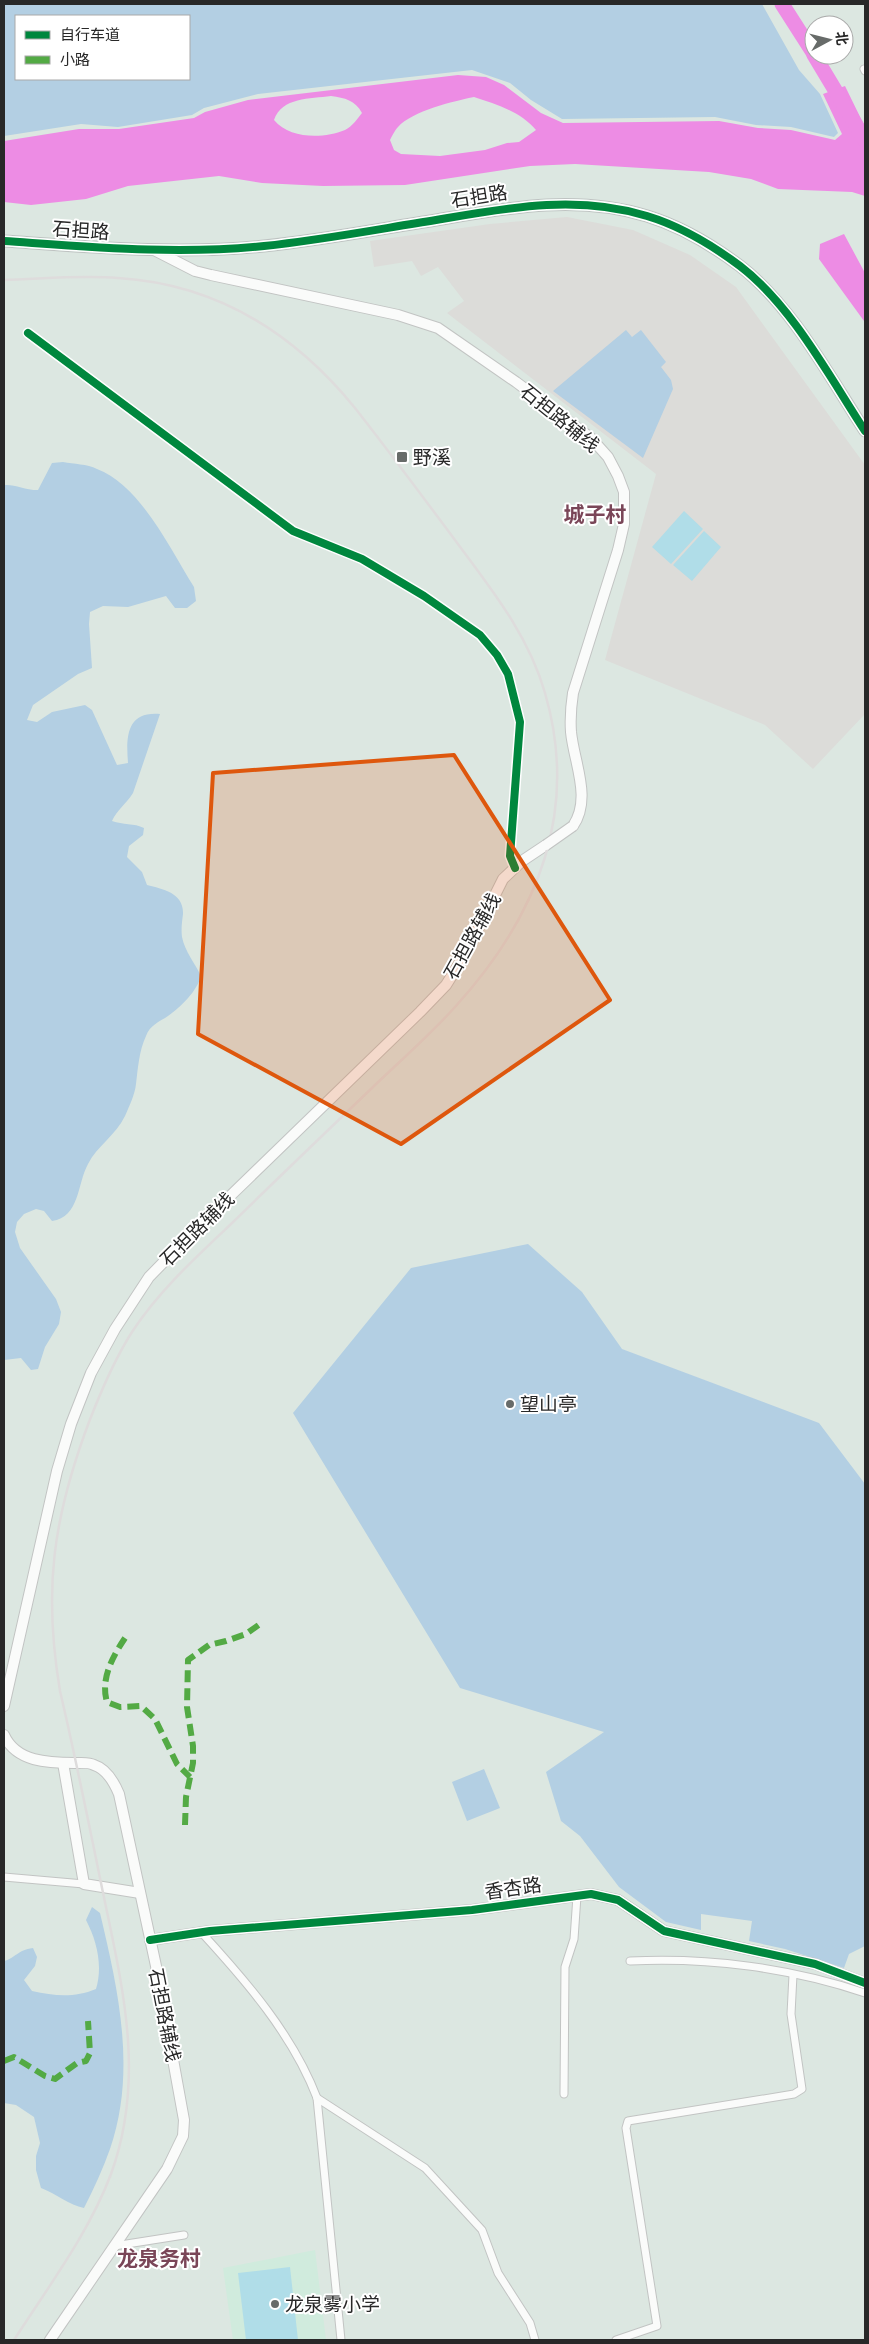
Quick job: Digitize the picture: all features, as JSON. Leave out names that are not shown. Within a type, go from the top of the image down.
[{"type":"main road","name":"石担路","points":[[4,241],[156,251],[193,251],[263,246],[528,205],[572,204],[604,207],[646,216],[680,229],[714,248],[741,267],[762,286],[802,336],[865,431]]},
{"type":"main road","name":"石担路辅线","points":[[4,1706],[57,1471],[71,1424],[91,1373],[115,1329],[149,1277],[446,985],[466,953],[503,879],[515,868],[573,826],[580,815],[583,799],[571,733],[570,713],[573,693],[618,550],[624,524],[624,492],[618,476],[608,457],[591,438],[438,328],[398,315],[195,271],[156,251]]},
{"type":"main road","name":"石担路辅线","points":[[4,1734],[8,1745],[22,1755],[46,1763],[94,1764],[105,1772],[114,1783],[119,1794],[181,2098],[183,2136],[167,2169],[50,2340]]},
{"type":"main road","points":[[63,1763],[84,1884],[140,1893]]},
{"type":"main road","name":"香杏路","points":[[150,1940],[200,1932],[472,1910],[591,1894],[618,1900],[664,1931],[814,1964],[865,1983]]},
{"type":"street","points":[[28,333],[293,531],[362,559],[424,596],[480,635],[497,655],[508,674],[520,722],[510,856],[515,868]]},
{"type":"street","points":[[4,1877],[84,1884]]},
{"type":"street","points":[[564,2094],[564,1966],[574,1939],[578,1896]]},
{"type":"street","points":[[200,1932],[272,2015],[310,2079],[316,2098],[341,2340]]},
{"type":"street","points":[[630,1961],[664,1959],[756,1968],[832,1982],[865,1993]]},
{"type":"street","points":[[616,2340],[657,2326],[626,2128],[628,2122],[794,2094],[802,2089],[792,2014],[793,1974]]},
{"type":"street","points":[[316,2098],[425,2168],[482,2230],[498,2273],[530,2323],[535,2340]]},
{"type":"street","points":[[114,2246],[184,2235]]},
{"type":"highlighted area","points":[[454,755],[610,1000],[401,1144],[198,1034],[213,773]]},
{"type":"shaded area","points":[[4,4],[762,4],[799,70],[820,94],[838,133],[834,137],[791,127],[756,125],[715,117],[562,119],[531,100],[510,83],[472,70],[258,94],[204,108],[192,115],[118,127],[81,124],[4,136]]},
{"type":"shaded area","points":[[458,75],[486,77],[504,85],[541,113],[563,123],[719,121],[758,128],[791,130],[835,140],[842,134],[823,94],[845,86],[865,127],[865,196],[852,192],[778,189],[751,179],[709,172],[575,164],[530,166],[405,185],[323,186],[262,183],[219,176],[128,186],[86,199],[31,205],[4,202],[4,141],[79,129],[119,129],[194,118],[205,112],[248,100]],"holes":[[[331,96],[349,100],[362,113],[348,129],[327,135],[307,136],[289,131],[274,120],[278,112],[290,103],[298,100]],[[474,97],[516,113],[536,130],[519,142],[507,143],[485,150],[440,156],[401,154],[394,150],[390,140],[404,121],[434,108]]]},
{"type":"shaded area","points":[[567,217],[633,230],[690,255],[736,287],[865,465],[865,714],[813,769],[765,725],[605,660],[656,474],[447,313],[464,301],[438,267],[421,276],[412,261],[374,267],[370,241],[490,224]]},
{"type":"shaded area","points":[[844,234],[865,273],[865,328],[864,321],[819,259],[820,244]]},
{"type":"shaded area","points":[[626,330],[632,337],[641,330],[666,362],[661,367],[671,380],[673,389],[643,458],[553,391]]},
{"type":"shaded area","points":[[63,462],[93,467],[113,477],[127,489],[141,504],[164,537],[194,587],[196,601],[187,608],[175,608],[166,596],[128,607],[103,606],[90,612],[92,668],[78,674],[33,705],[27,720],[37,722],[52,712],[85,705],[92,710],[117,765],[128,763],[128,736],[134,722],[140,717],[149,714],[160,714],[133,793],[112,821],[144,828],[143,835],[129,846],[127,857],[142,872],[147,885],[171,893],[180,901],[183,914],[183,942],[201,976],[192,993],[183,1003],[155,1024],[148,1032],[140,1054],[134,1092],[127,1112],[117,1129],[88,1164],[73,1206],[68,1213],[52,1221],[44,1211],[36,1209],[24,1214],[17,1222],[15,1232],[20,1248],[56,1299],[61,1312],[59,1324],[45,1347],[38,1369],[31,1370],[21,1358],[4,1360],[4,485],[38,490],[52,463]]},
{"type":"shaded area","points":[[684,511],[703,529],[671,564],[652,547]]},
{"type":"shaded area","points":[[704,531],[721,547],[692,581],[673,565]]},
{"type":"shaded area","points":[[528,1244],[582,1292],[622,1349],[819,1423],[865,1484],[865,1946],[849,1954],[844,1968],[785,1949],[749,1941],[752,1921],[701,1914],[701,1930],[666,1922],[619,1887],[580,1836],[561,1821],[546,1772],[604,1732],[460,1688],[293,1413],[411,1268]]},
{"type":"shaded area","points":[[484,1769],[500,1808],[467,1821],[452,1782]]},
{"type":"shaded area","points":[[92,1907],[100,1913],[113,1971],[122,2030],[123,2060],[118,2120],[110,2149],[84,2208],[41,2188],[36,2170],[36,2156],[40,2143],[34,2117],[16,2105],[4,2103],[4,1961],[23,1950],[33,1948],[37,1957],[35,1966],[24,1980],[32,1991],[64,1995],[80,1994],[96,1989],[99,1971],[98,1954],[86,1920]]},
{"type":"shaded area","name":"龙泉雾小学","points":[[315,2250],[326,2340],[233,2340],[223,2268]]},
{"type":"shaded area","points":[[290,2267],[298,2340],[246,2340],[238,2273]]},
{"type":"waterway","points":[[782,4],[804,38]]},
{"type":"waterway","points":[[820,65],[865,140]]},
{"type":"railway","points":[[4,280],[104,277],[154,282],[188,290],[220,302],[251,317],[279,335],[306,357],[355,408],[479,573],[518,630],[538,671],[545,693],[555,737],[557,780],[553,822],[544,862],[528,900],[508,937],[484,973],[435,1028],[190,1263],[153,1303],[125,1343],[103,1387],[77,1457],[67,1490],[55,1555],[52,1587],[52,1620],[60,1691],[122,1992],[129,2064],[127,2101],[122,2137],[102,2196],[80,2238],[14,2340]]},
{"type":"marked path","points":[[185,1825],[186,1797],[193,1763],[193,1746],[187,1707],[188,1660],[209,1645],[246,1634],[260,1624]]},
{"type":"marked path","points":[[125,1638],[116,1652],[106,1676],[105,1693],[107,1702],[120,1707],[141,1706],[155,1719],[177,1764],[190,1777]]},
{"type":"marked path","points":[[4,2061],[14,2057],[45,2076],[55,2079],[77,2063],[86,2061],[90,2053],[88,2021]]},
{"type":"cycle path","points":[[4,241],[134,249],[231,249],[307,241],[489,211],[542,205],[568,204],[621,209],[659,220],[695,237],[729,258],[759,282],[793,321],[809,343],[865,431]]},
{"type":"cycle path","points":[[28,333],[293,531],[362,559],[424,596],[480,635],[497,655],[508,674],[520,722],[510,856],[515,868]]},
{"type":"cycle path","points":[[150,1940],[210,1931],[472,1910],[591,1894],[618,1900],[664,1931],[815,1964],[865,1983]]},
{"type":"place","name":"野溪","points":[[402,457]]},
{"type":"place","name":"望山亭","points":[[510,1404]]},
{"type":"place","name":"龙泉雾小学","points":[[275,2304]]},
{"type":"district","name":"城子村","points":[[595,515]]},
{"type":"district","name":"龙泉务村","points":[[159,2259]]}]
